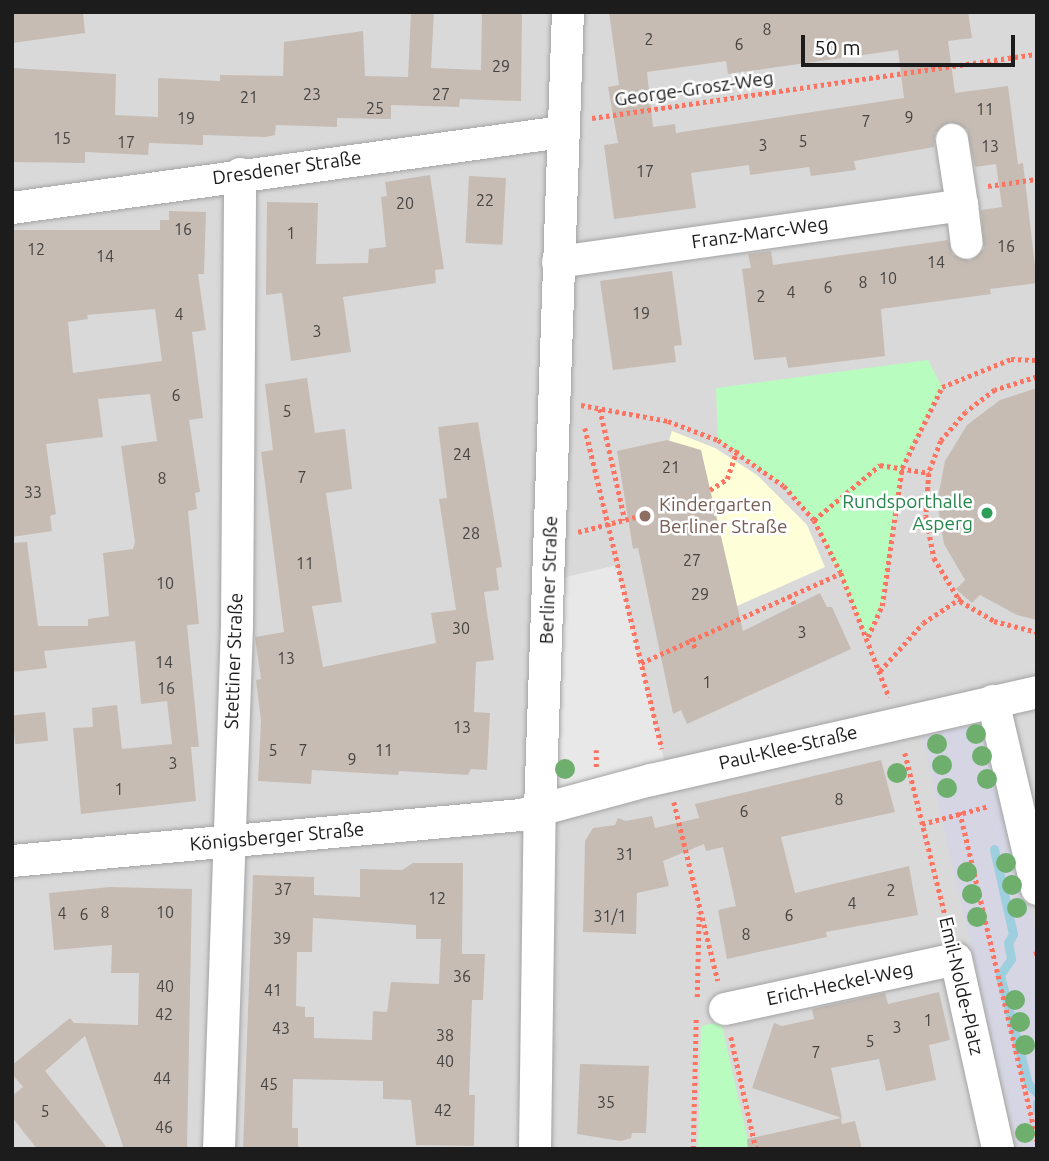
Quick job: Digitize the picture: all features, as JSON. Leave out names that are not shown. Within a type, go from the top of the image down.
[{"type":"street","name":"Berliner Straße","points":[[535,1149],[540,810],[567,401],[558,262],[568,12]]},
{"type":"street","name":"Dresdener Straße","points":[[12,208],[563,126]]},
{"type":"street","points":[[952,140],[967,243]]},
{"type":"street","name":"Stettiner Straße","points":[[219,1149],[226,841],[237,625],[240,174]]},
{"type":"street","name":"Franz-Marc-Weg","points":[[558,262],[961,197]]},
{"type":"street","name":"Paul-Klee-Straße","points":[[540,810],[668,776],[1037,692]]},
{"type":"street","points":[[993,701],[1037,889]]},
{"type":"street","name":"Königsberger Straße","points":[[12,861],[540,810]]},
{"type":"street","name":"Erich-Heckel-Weg","points":[[725,1009],[956,959]]},
{"type":"street","name":"Emil-Nolde-Platz","points":[[956,959],[998,1149]]},
{"type":"path","name":"George-Grosz-Weg","points":[[563,126],[1037,54]]},
{"type":"path","points":[[961,197],[1037,179]]},
{"type":"path","points":[[868,638],[882,606],[902,468],[942,387],[1011,359],[1037,360]]},
{"type":"path","points":[[1037,377],[995,390],[965,412],[941,441],[929,473],[926,516],[934,558],[962,598],[994,621],[1037,632]]},
{"type":"path","points":[[567,401],[640,663],[757,1149]]},
{"type":"path","name":"Emil-Nolde-Platz","points":[[567,401],[668,421],[737,450],[784,486],[814,520],[841,573],[868,638],[897,722],[956,959]]},
{"type":"path","points":[[600,409],[625,520]]},
{"type":"path","points":[[710,490],[727,479],[737,450]]},
{"type":"path","points":[[814,520],[880,465],[929,473]]},
{"type":"path","points":[[611,524],[635,517]]},
{"type":"path","points":[[640,663],[841,573]]},
{"type":"path","points":[[789,595],[795,606]]},
{"type":"path","points":[[880,671],[923,623],[962,598]]},
{"type":"path","points":[[691,638],[696,650]]},
{"type":"path","points":[[922,824],[999,803]]},
{"type":"path","points":[[960,813],[1037,1141]]},
{"type":"path","points":[[693,1149],[699,904]]},
{"type":"shaded area","points":[[12,12],[1037,12],[1037,1149],[12,1149]]},
{"type":"shaded area","points":[[672,431],[715,448],[757,475],[807,525],[825,567],[737,606],[669,441]]},
{"type":"shaded area","points":[[617,565],[668,776],[540,809],[549,581]]},
{"type":"shaded area","points":[[986,722],[1037,936],[1037,1149],[1018,1149],[922,735]]},
{"type":"green space","points":[[928,360],[942,387],[902,468],[882,606],[868,638],[814,520],[784,486],[718,440],[716,388]]},
{"type":"green space","points":[[721,1022],[750,1149],[698,1149],[701,1026]]},
{"type":"building","points":[[12,12],[83,12],[85,33],[12,43]]},
{"type":"building","points":[[411,12],[434,12],[431,68],[481,70],[482,12],[522,12],[521,101],[460,99],[459,107],[391,105],[391,119],[337,118],[337,127],[276,125],[275,135],[266,137],[203,135],[203,145],[149,143],[148,155],[85,152],[85,163],[12,162],[12,68],[116,74],[115,115],[158,117],[158,78],[220,81],[220,75],[283,76],[284,42],[363,31],[365,76],[408,77]]},
{"type":"building","points":[[609,12],[968,12],[972,38],[948,41],[955,93],[1008,86],[1018,164],[1023,163],[1037,283],[990,289],[991,294],[881,309],[885,356],[788,368],[786,357],[754,360],[742,269],[751,268],[748,254],[771,251],[773,265],[948,240],[953,255],[970,261],[984,249],[981,210],[1002,207],[996,164],[975,167],[967,129],[950,122],[935,133],[934,147],[854,161],[856,170],[811,176],[809,167],[750,175],[749,165],[691,173],[696,208],[614,219],[604,145],[618,143],[608,87],[619,85]],"holes":[[[898,50],[904,98],[676,133],[675,124],[653,127],[647,72],[726,61],[728,74]]]},
{"type":"building","points":[[430,175],[444,269],[435,270],[436,283],[343,297],[351,352],[291,361],[282,293],[266,295],[267,202],[318,203],[316,264],[368,263],[369,249],[386,247],[381,197],[387,196],[385,182]]},
{"type":"building","points":[[469,176],[506,178],[502,245],[465,243]]},
{"type":"building","points":[[169,211],[206,212],[204,274],[198,274],[206,330],[192,332],[203,418],[189,420],[200,492],[195,493],[197,509],[188,511],[199,624],[187,625],[199,747],[191,747],[196,801],[81,814],[73,728],[93,727],[92,708],[117,705],[122,749],[172,744],[167,701],[141,704],[135,641],[44,651],[47,668],[12,672],[12,543],[27,542],[38,626],[88,626],[88,619],[109,616],[103,553],[133,549],[135,542],[121,446],[157,441],[150,394],[98,399],[103,437],[46,444],[56,514],[50,516],[52,531],[12,537],[12,230],[160,230],[160,220],[169,220]],"holes":[[[155,309],[162,361],[73,373],[68,322],[88,319],[87,315]]]},
{"type":"building","points":[[672,271],[682,345],[674,346],[676,362],[613,370],[600,281]]},
{"type":"building","points":[[307,378],[315,433],[345,429],[352,489],[326,493],[342,602],[312,606],[323,667],[436,643],[431,613],[456,610],[439,499],[447,498],[438,427],[478,422],[502,567],[496,568],[499,590],[484,592],[494,660],[476,662],[474,712],[490,713],[487,770],[471,769],[468,775],[399,771],[398,775],[312,770],[311,784],[258,781],[261,721],[256,680],[261,679],[255,637],[284,632],[261,452],[273,450],[265,384]]},
{"type":"building","name":"Rundsporthalle Asperg","points":[[1037,388],[1037,620],[1017,615],[980,595],[972,603],[956,589],[965,580],[944,544],[937,502],[945,461],[967,425],[1000,400]]},
{"type":"building","points":[[667,440],[701,450],[743,631],[820,593],[827,607],[832,607],[851,649],[687,724],[681,710],[673,714],[638,548],[633,549],[617,451]]},
{"type":"building","points":[[45,712],[48,741],[15,744],[12,715]]},
{"type":"building","points":[[881,760],[895,812],[781,837],[795,893],[909,866],[918,915],[826,932],[827,937],[727,959],[718,910],[736,906],[723,847],[706,851],[704,844],[663,861],[669,886],[637,893],[636,934],[583,932],[585,841],[593,828],[615,825],[618,818],[626,821],[652,816],[655,828],[699,818],[695,804]]},
{"type":"building","points":[[413,863],[463,863],[462,954],[485,954],[483,1000],[472,1000],[469,1095],[475,1095],[474,1146],[416,1145],[411,1100],[383,1099],[383,1081],[293,1079],[292,1128],[298,1128],[298,1149],[243,1149],[253,875],[314,877],[314,895],[360,897],[360,869],[402,870]],"holes":[[[313,918],[416,925],[416,939],[441,939],[439,984],[391,982],[387,1012],[373,1011],[372,1040],[314,1038],[314,1017],[305,1017],[305,1007],[296,1006],[297,952],[312,952]]]},
{"type":"building","points":[[110,887],[192,889],[187,1149],[124,1149],[85,1036],[45,1071],[108,1149],[37,1149],[12,1117],[12,1096],[23,1087],[12,1074],[12,1065],[70,1018],[74,1023],[138,1025],[139,973],[111,973],[112,945],[54,950],[49,893]]},
{"type":"building","points":[[939,992],[950,1040],[929,1045],[936,1080],[886,1091],[879,1059],[831,1068],[842,1118],[752,1088],[774,1023],[782,1026],[814,1019],[812,1009],[885,993],[888,1004]]},
{"type":"building","points":[[580,1064],[649,1066],[646,1133],[632,1133],[631,1138],[621,1141],[577,1134]]},
{"type":"building","points":[[841,1118],[842,1124],[855,1121],[862,1149],[748,1149],[747,1139]]},
{"type":"waterway","points":[[994,849],[1013,934],[1008,943],[1011,959],[1000,975],[1028,1084],[1037,1093]]},
{"type":"waterway","points":[[1037,1103],[1037,1110]]},
{"type":"place","name":"Rundsporthalle Asperg","points":[[987,513]]},
{"type":"place","name":"Kindergarten Berliner Straße","points":[[645,516]]}]
